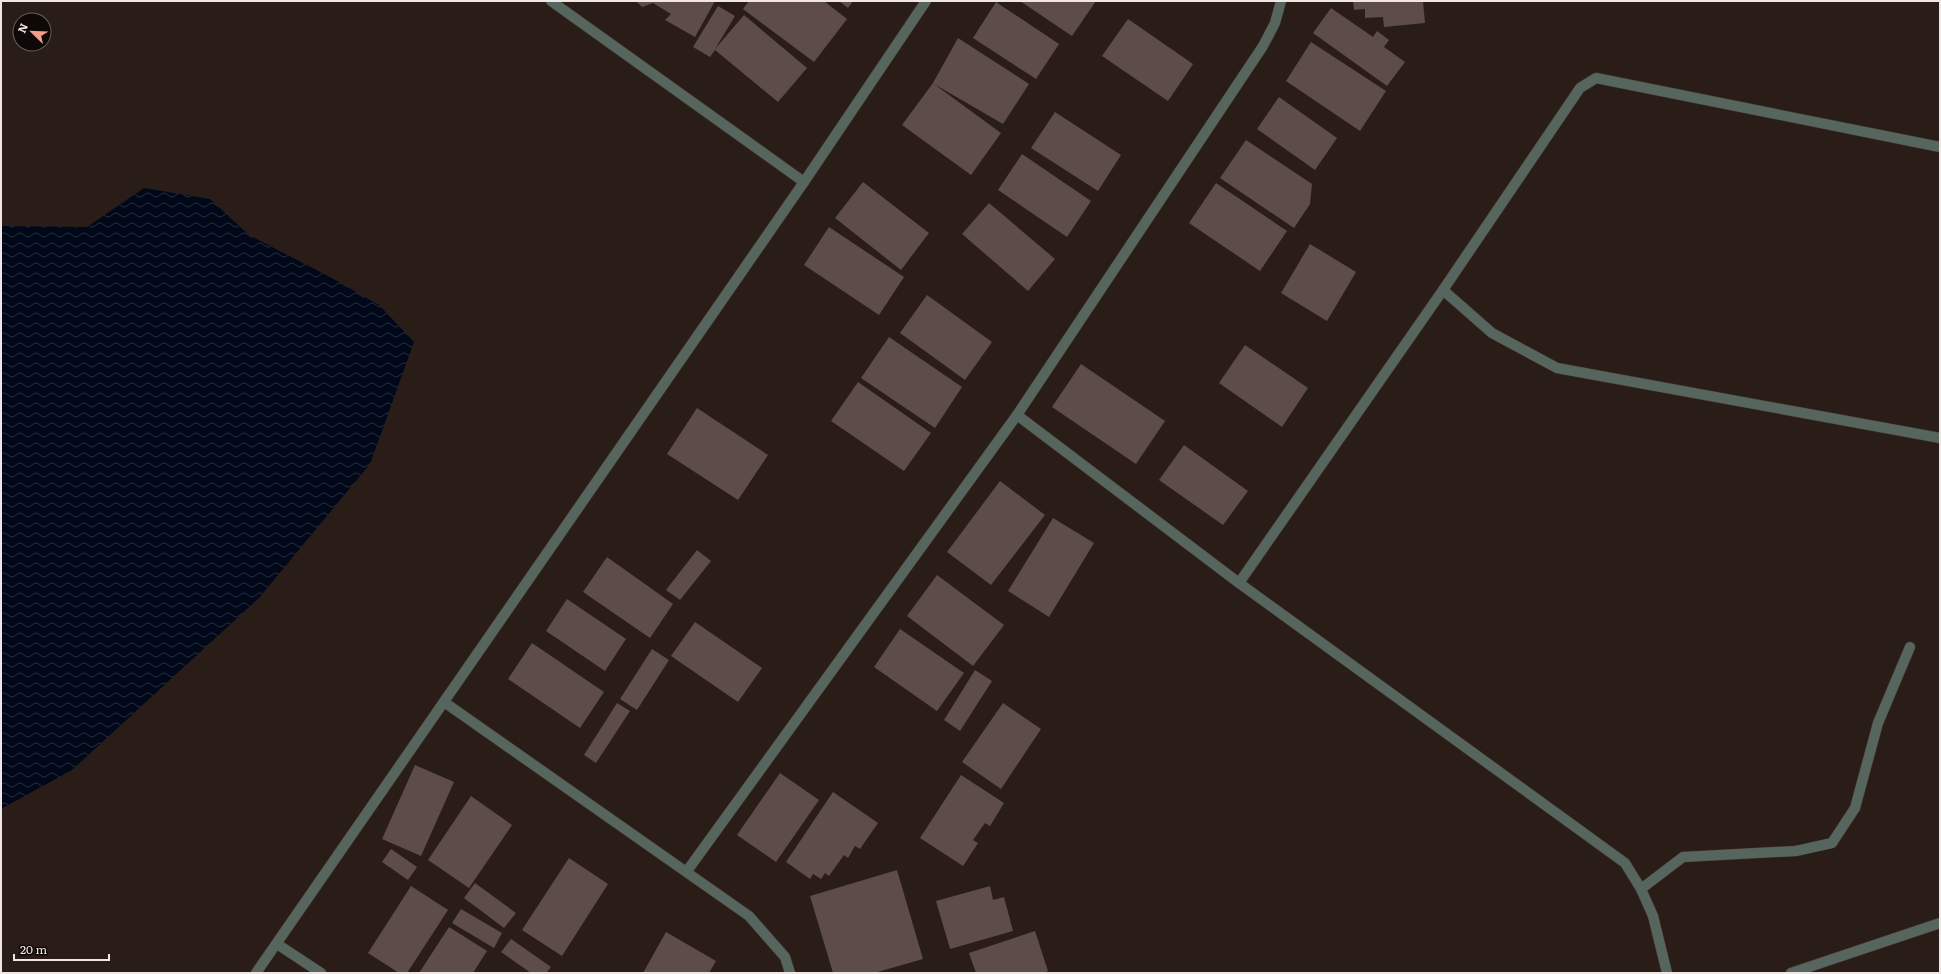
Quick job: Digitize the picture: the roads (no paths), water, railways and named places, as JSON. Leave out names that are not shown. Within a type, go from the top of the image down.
[{"type":"street","points":[[256,973],[804,182],[926,1]]},
{"type":"street","points":[[687,871],[1016,415],[1263,46],[1275,23],[1281,1]]},
{"type":"street","points":[[556,2],[804,182]]},
{"type":"street","points":[[1239,583],[1443,290],[1580,88],[1596,78],[1940,147]]},
{"type":"street","points":[[1443,290],[1492,333],[1557,368],[1940,438]]},
{"type":"street","points":[[1016,415],[1239,583],[1625,863],[1641,889],[1653,916],[1667,973]]},
{"type":"street","points":[[1641,889],[1683,856],[1796,851],[1832,843],[1855,808],[1878,723],[1910,647]]},
{"type":"street","points":[[444,702],[687,871],[749,916],[785,957],[790,973]]},
{"type":"street","points":[[1791,973],[1940,923]]},
{"type":"street","points":[[277,944],[321,973]]},
{"type":"water","points":[[144,188],[210,199],[249,235],[330,277],[379,305],[414,342],[370,464],[259,598],[72,770],[1,809],[1,226],[87,227]]}]
